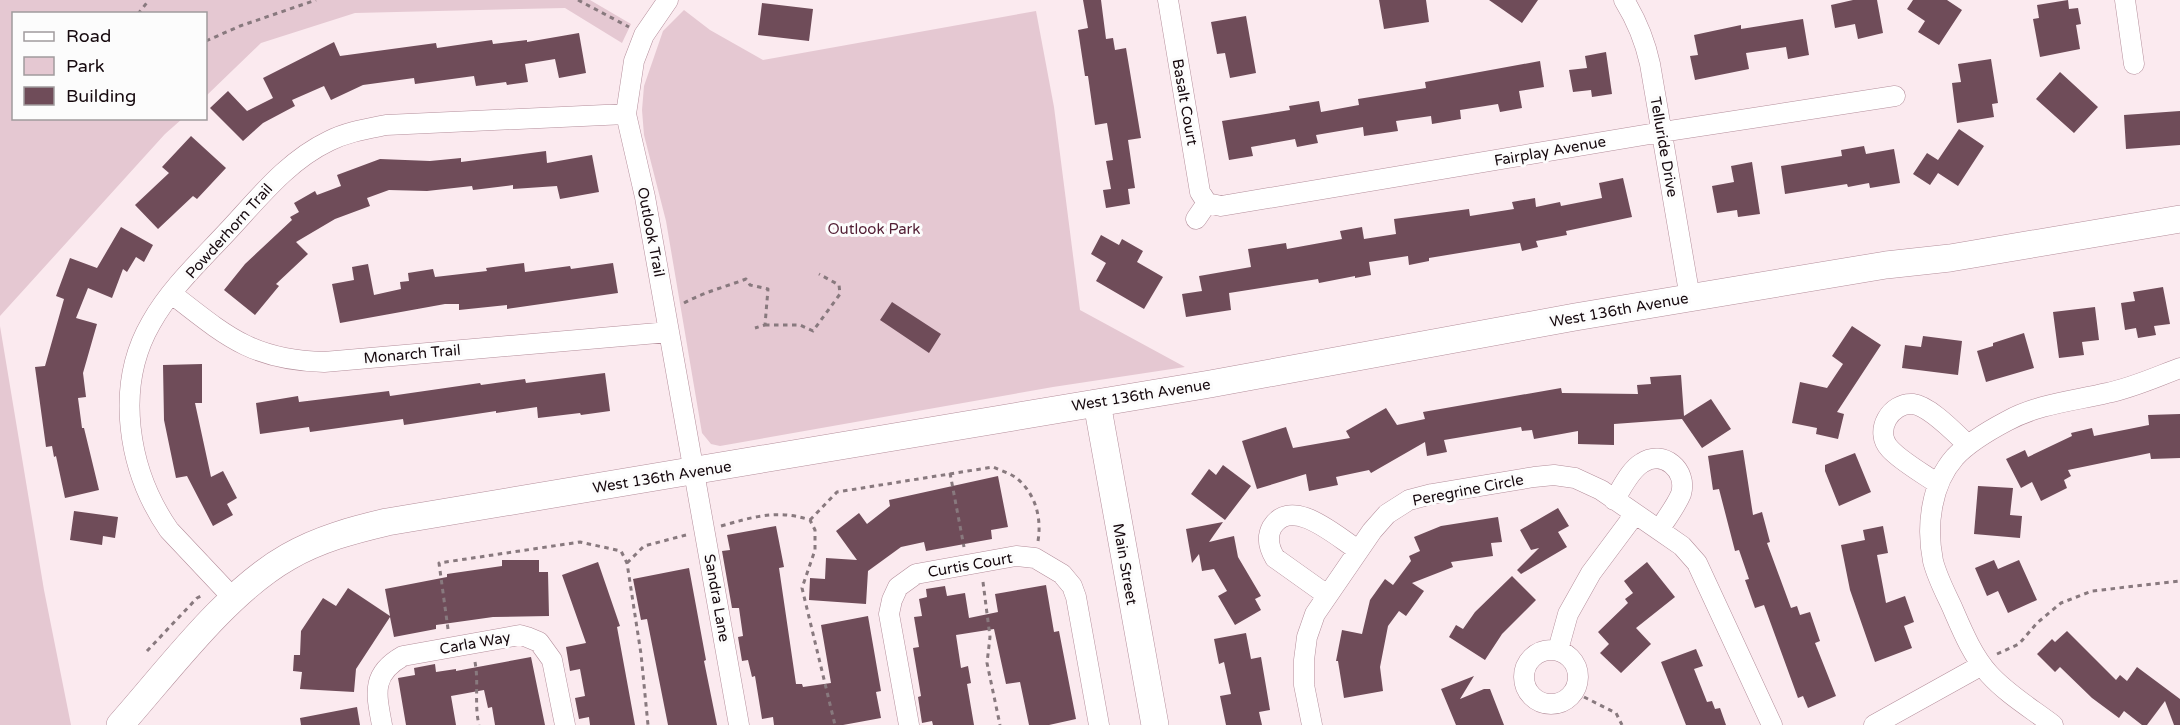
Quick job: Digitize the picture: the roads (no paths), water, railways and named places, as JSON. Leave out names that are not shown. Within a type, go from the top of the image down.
[{"type":"main road","name":"West 136th Avenue","points":[[120,725],[234,599],[264,572],[288,557],[356,529],[1097,403],[1690,298],[1886,266],[1950,258],[2180,219]]},
{"type":"main road","name":"Main Street","points":[[1097,403],[1155,725]]},
{"type":"street","name":"Outlook Trail","points":[[668,0],[644,35],[634,61],[626,114],[645,197],[694,472]]},
{"type":"street","name":"Basalt Court","points":[[1168,0],[1200,192],[1207,203]]},
{"type":"street","name":"Telluride Drive","points":[[1624,0],[1636,20],[1646,46],[1690,298]]},
{"type":"street","points":[[2125,0],[2134,64]]},
{"type":"street","name":"Fairplay Avenue","points":[[1207,203],[1221,206],[1662,132],[1895,96]]},
{"type":"street","name":"Powderhorn Trail","points":[[234,599],[169,530],[160,517],[142,479],[134,448],[129,411],[130,380],[136,356],[152,321],[172,294],[264,192],[295,162],[327,141],[348,133],[386,125],[626,114]]},
{"type":"street","points":[[1196,219],[1207,203]]},
{"type":"street","name":"Monarch Trail","points":[[172,294],[220,332],[234,340],[258,352],[297,361],[324,362],[669,332]]},
{"type":"street","points":[[2053,725],[1999,684],[1990,659],[1967,642],[1938,576],[1930,544],[1930,522],[1938,484],[1954,458],[2008,420],[2028,411],[2126,389],[2180,368]]},
{"type":"street","points":[[1938,484],[1889,448],[1884,440],[1883,429],[1887,418],[1894,410],[1904,405],[1915,404],[1923,407],[1950,428],[1968,446]]},
{"type":"street","points":[[1614,500],[1636,467],[1644,461],[1655,458],[1674,465],[1680,474],[1682,484],[1680,495],[1659,530]]},
{"type":"street","name":"Sandra Lane","points":[[694,472],[739,725]]},
{"type":"street","name":"Peregrine Circle","points":[[1312,725],[1304,685],[1304,660],[1307,637],[1315,614],[1358,550],[1387,514],[1409,500],[1432,494],[1554,475],[1586,482],[1682,546],[1697,563],[1772,725]]},
{"type":"street","points":[[1558,651],[1568,614],[1591,573],[1635,514]]},
{"type":"street","points":[[1328,595],[1275,558],[1268,540],[1270,530],[1286,515],[1304,515],[1358,550]]},
{"type":"street","name":"Curtis Court","points":[[909,725],[889,614],[898,587],[916,574],[1016,556],[1035,558],[1062,574],[1074,591],[1099,725]]},
{"type":"street","name":"Carla Way","points":[[382,725],[377,689],[384,669],[392,662],[404,656],[520,635],[539,642],[547,650],[555,669],[566,725]]},
{"type":"street","points":[[1874,725],[1990,659]]},
{"type":"park label","name":"Outlook Park","points":[[874,229]]}]
